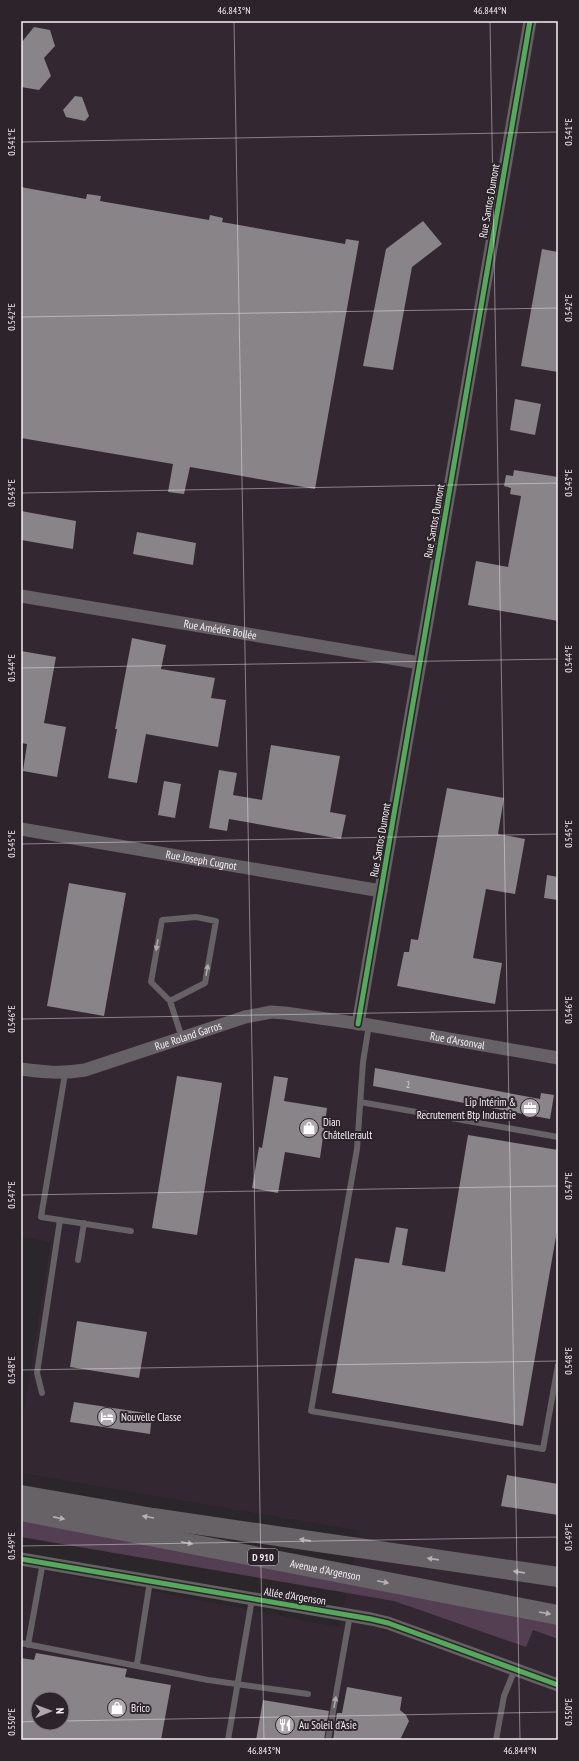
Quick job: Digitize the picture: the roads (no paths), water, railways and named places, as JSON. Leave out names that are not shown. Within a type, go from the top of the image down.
[{"type":"main road","name":"D 910","points":[[21,1495],[153,1518],[558,1577]]},
{"type":"main road","name":"Avenue d'Argenson","points":[[21,1511],[234,1551],[442,1594],[558,1615]]},
{"type":"street","name":"Rue Santos Dumont","points":[[363,1024],[381,891],[530,21]]},
{"type":"street","name":"Rue Amédée Bollée","points":[[21,596],[420,663]]},
{"type":"street","name":"Rue Joseph Cugnot","points":[[21,829],[381,891]]},
{"type":"street","name":"Rue Roland Garros","points":[[21,1069],[65,1074],[107,1064],[246,1017],[271,1012],[363,1024]]},
{"type":"street","name":"Rue d'Arsonval","points":[[363,1024],[558,1058]]},
{"type":"street","name":"Allée d’Argenson","points":[[21,1559],[350,1615],[388,1623],[558,1685]]},
{"type":"lane","points":[[170,1002],[205,983],[216,921],[196,917],[162,920],[151,982],[170,1002],[182,1038]]},
{"type":"lane","points":[[363,1024],[363,1062],[356,1149],[311,1411],[543,1449],[558,1365]]},
{"type":"lane","points":[[65,1074],[41,1217],[130,1231]]},
{"type":"lane","points":[[360,1102],[558,1137]]},
{"type":"lane","points":[[42,1394],[37,1373],[60,1220]]},
{"type":"lane","points":[[78,1260],[84,1224]]},
{"type":"lane","points":[[28,1645],[43,1562]]},
{"type":"lane","points":[[137,1664],[150,1581]]},
{"type":"lane","points":[[228,1740],[252,1598]]},
{"type":"lane","points":[[328,1740],[350,1615]]},
{"type":"lane","points":[[21,1643],[237,1684],[308,1694]]},
{"type":"lane","points":[[496,1740],[504,1696],[515,1669]]},
{"type":"place","name":"Lip Intérim & Recrutement Btp Industrie","points":[[530,1108]]},
{"type":"place","name":"Dian Châtellerault","points":[[309,1128]]},
{"type":"place","name":"Nouvelle Classe","points":[[107,1417]]},
{"type":"place","name":"Brico","points":[[117,1708]]},
{"type":"place","name":"Au Soleil d'Asie","points":[[285,1725]]}]
